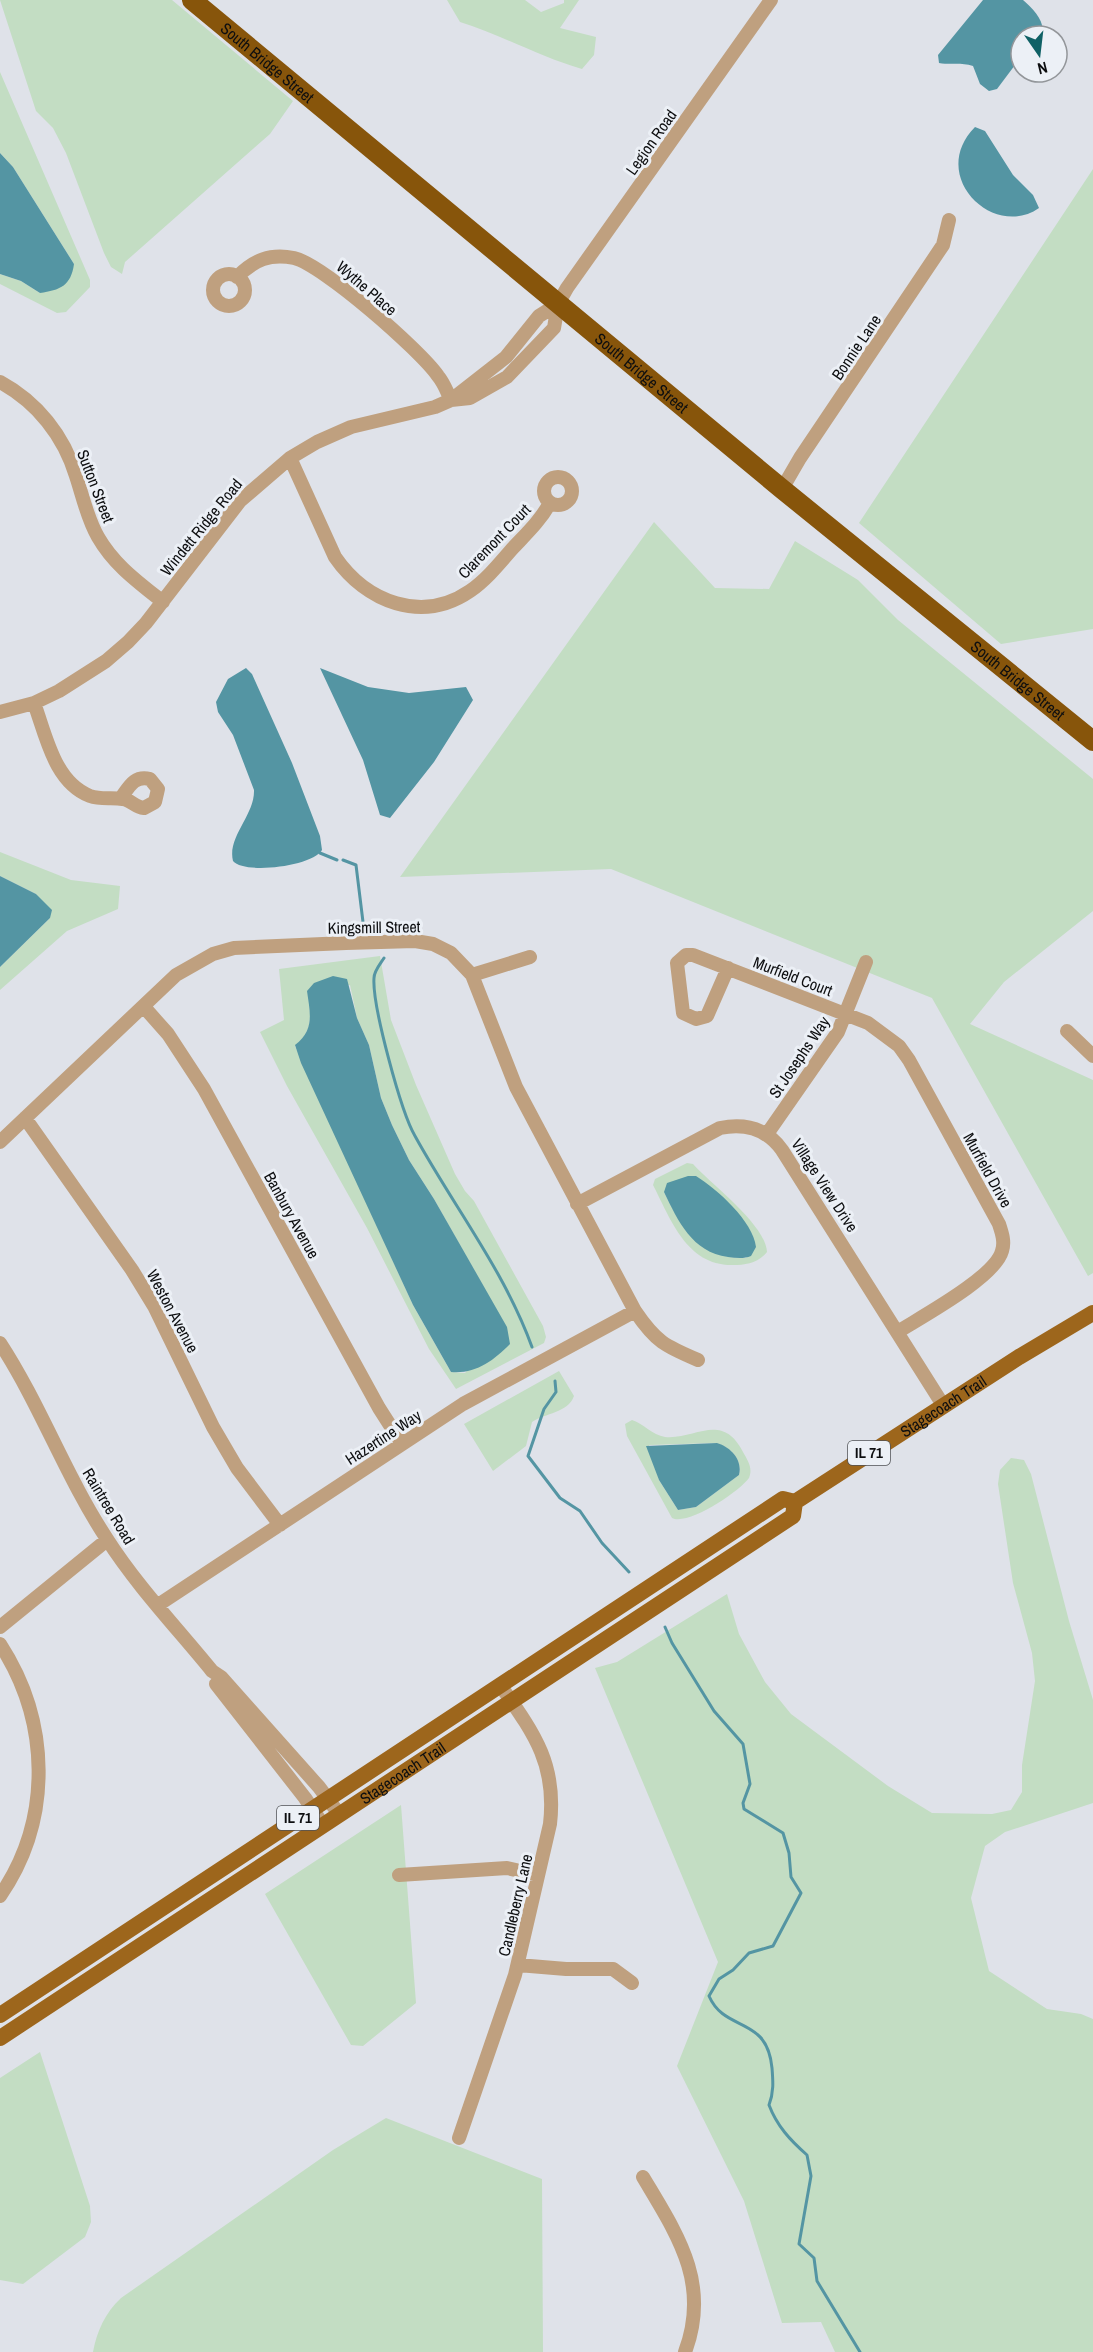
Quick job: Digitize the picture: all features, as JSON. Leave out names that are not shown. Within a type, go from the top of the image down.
[{"type":"highway","name":"South Bridge Street","points":[[192,0],[782,489],[1093,741]]},
{"type":"main road","name":"Stagecoach Trail","points":[[0,2015],[783,1499],[795,1502],[943,1405],[1093,1313]]},
{"type":"main road","name":"Stagecoach Trail","points":[[0,2038],[793,1516],[795,1502]]},
{"type":"street","name":"Legion Road","points":[[558,304],[771,0]]},
{"type":"street","name":"Bonnie Lane","points":[[782,489],[800,458],[943,245],[949,220]]},
{"type":"street","name":"Wythe Place","points":[[237,276],[251,263],[264,258],[278,256],[313,265],[413,349],[439,377],[451,400]]},
{"type":"street","name":"Windett Ridge Road","points":[[0,712],[34,702],[59,691],[105,662],[134,636],[163,602],[240,501],[264,477],[317,442],[362,423],[435,407],[451,400],[499,364],[540,316],[558,304]]},
{"type":"street","name":"Sutton Street","points":[[0,382],[26,399],[57,435],[75,473],[87,516],[112,558],[163,602]]},
{"type":"street","name":"Claremont Court","points":[[290,458],[335,557],[345,571],[372,594],[407,606],[441,604],[470,591],[482,582],[540,519],[550,504]]},
{"type":"street","points":[[34,702],[64,777],[82,792],[93,796],[121,798]]},
{"type":"street","name":"Kingsmill Street","points":[[0,1142],[176,975],[196,962],[234,948],[415,941],[434,944],[451,953],[472,975],[516,1088],[635,1311],[648,1331],[663,1345],[698,1360]]},
{"type":"street","name":"Murfield Court","points":[[728,968],[707,1016],[696,1019],[683,1013],[677,963],[680,958],[693,955],[728,968],[847,1014]]},
{"type":"street","points":[[472,975],[530,957]]},
{"type":"street","name":"St Josephs Way","points":[[768,1134],[838,1032],[866,962]]},
{"type":"street","name":"Banbury Avenue","points":[[144,1007],[168,1034],[204,1089],[381,1411],[402,1444]]},
{"type":"street","name":"Murfield Drive","points":[[847,1014],[883,1032],[899,1046],[999,1224],[1003,1237],[1002,1251],[986,1274],[899,1331]]},
{"type":"street","points":[[1067,1031],[1093,1056]]},
{"type":"street","name":"Weston Avenue","points":[[25,1118],[132,1270],[154,1306],[213,1426],[237,1468],[280,1525]]},
{"type":"street","name":"Village View Drive","points":[[578,1204],[720,1128],[744,1126],[768,1134],[782,1150],[899,1331],[943,1405]]},
{"type":"street","name":"Hazertine Way","points":[[158,1605],[487,1390],[635,1311]]},
{"type":"street","name":"Raintree Road","points":[[0,1343],[29,1391],[86,1504],[107,1540],[212,1671],[221,1677],[328,1798],[339,1814]]},
{"type":"street","points":[[0,1627],[107,1540]]},
{"type":"street","points":[[0,1644],[27,1696],[35,1727],[39,1801],[28,1843],[15,1873],[0,1896]]},
{"type":"street","name":"Raintree Road","points":[[212,1671],[213,1682],[323,1825]]},
{"type":"street","name":"Candleberry Lane","points":[[459,2138],[496,2038],[518,1965],[552,1803],[549,1769],[535,1736],[500,1685]]},
{"type":"street","points":[[399,1875],[507,1868],[538,1875]]},
{"type":"street","points":[[518,1965],[566,1970],[613,1969],[632,1983]]},
{"type":"street","points":[[643,2177],[678,2237],[689,2261],[694,2291],[692,2328],[685,2352]]},
{"type":"green space","points":[[0,0],[172,0],[293,101],[270,134],[125,262],[122,274],[111,267],[104,253],[66,153],[53,128],[36,111]]},
{"type":"green space","points":[[447,0],[525,0],[541,12],[564,3],[564,0],[579,0],[560,28],[596,37],[594,55],[582,69],[551,58],[460,22]]},
{"type":"green space","points":[[0,72],[90,280],[90,287],[66,312],[57,313],[0,284],[0,274],[21,281],[40,293],[74,264],[13,167],[0,153]]},
{"type":"green space","points":[[1093,169],[1093,629],[1001,644],[859,523]]},
{"type":"green space","points":[[654,522],[715,588],[769,589],[795,541],[858,580],[898,620],[1093,779],[1093,911],[1004,982],[970,1024],[1093,1080],[1093,1273],[1088,1276],[932,998],[611,869],[400,877]]},
{"type":"green space","points":[[0,852],[71,880],[120,886],[118,909],[67,931],[0,990],[0,967],[50,918],[36,894],[0,876]]},
{"type":"green space","points":[[380,956],[391,1020],[416,1085],[455,1174],[474,1201],[543,1326],[546,1337],[544,1343],[456,1389],[429,1349],[367,1228],[287,1086],[260,1032],[284,1020],[279,969]],"holes":[[[350,985],[357,1018],[369,1045],[381,1098],[392,1125],[409,1160],[434,1199],[506,1327],[465,1373],[451,1372],[413,1305],[295,1046],[306,1034],[310,1021],[308,991]]]},
{"type":"green space","points":[[687,1163],[693,1164],[748,1218],[758,1230],[767,1252],[756,1261],[743,1265],[717,1263],[704,1258],[692,1249],[674,1226],[653,1185],[655,1179]],"holes":[[[664,1192],[747,1258],[730,1257],[705,1248],[686,1230]]]},
{"type":"green space","points":[[559,1371],[574,1396],[571,1402],[562,1409],[532,1422],[526,1446],[493,1471],[464,1424]]},
{"type":"green space","points":[[632,1420],[665,1437],[676,1437],[707,1430],[726,1433],[735,1440],[747,1458],[750,1468],[749,1478],[735,1491],[701,1513],[679,1519],[672,1518],[627,1436],[625,1424]],"holes":[[[716,1443],[734,1454],[739,1464],[739,1475],[696,1507],[678,1510],[659,1480],[649,1445]]]},
{"type":"green space","points":[[1011,1458],[1024,1460],[1031,1474],[1069,1621],[1093,1700],[1093,1803],[1005,1832],[985,1846],[971,1898],[989,1971],[1047,2009],[1081,2014],[1093,2019],[1093,2352],[835,2352],[821,2322],[782,2323],[744,2201],[677,2066],[718,1962],[595,1668],[617,1662],[727,1594],[739,1634],[765,1682],[791,1714],[888,1786],[932,1813],[992,1814],[1011,1810],[1022,1792],[1022,1765],[1035,1681],[1032,1653],[1013,1583],[998,1484],[1000,1470]]},
{"type":"green space","points":[[401,1805],[416,2003],[363,2046],[351,2045],[265,1894]]},
{"type":"green space","points":[[40,2052],[90,2206],[91,2222],[85,2237],[23,2284],[0,2280],[0,2078]]},
{"type":"green space","points":[[386,2118],[542,2179],[543,2352],[93,2352],[102,2323],[121,2298],[333,2150]]},
{"type":"water","points":[[983,0],[1023,0],[1038,16],[1042,24],[1009,24],[1009,73],[997,89],[989,91],[980,84],[973,66],[939,63],[938,55]]},
{"type":"water","points":[[975,127],[985,131],[1013,175],[1033,195],[1039,208],[1021,216],[1003,216],[986,209],[972,198],[962,183],[958,165],[962,146]]},
{"type":"water","points":[[0,153],[13,167],[74,264],[67,282],[59,288],[40,293],[21,281],[0,274]]},
{"type":"water","points":[[246,668],[252,674],[292,763],[320,836],[322,850],[316,856],[279,867],[251,867],[233,861],[234,843],[250,808],[254,790],[233,735],[218,712],[216,702],[228,679]]},
{"type":"water","points":[[320,668],[368,687],[409,693],[466,687],[473,700],[434,762],[390,818],[380,815],[363,760]]},
{"type":"water","points":[[0,876],[36,894],[52,910],[50,918],[0,967]]},
{"type":"water","points":[[333,976],[347,979],[357,1018],[369,1045],[381,1098],[409,1160],[434,1199],[507,1327],[510,1344],[497,1356],[476,1369],[451,1372],[413,1305],[301,1063],[295,1045],[306,1033],[310,1021],[307,991],[314,983]]},
{"type":"water","points":[[688,1176],[696,1176],[704,1182],[723,1197],[741,1217],[756,1247],[751,1256],[737,1258],[715,1254],[705,1249],[688,1234],[664,1192],[667,1183]]},
{"type":"water","points":[[717,1443],[734,1454],[739,1464],[739,1475],[696,1507],[678,1510],[659,1480],[646,1446]]},
{"type":"waterway","points":[[320,853],[337,860]]},
{"type":"waterway","points":[[343,860],[356,865],[363,922]]},
{"type":"waterway","points":[[384,958],[374,975],[375,992],[388,1058],[402,1105],[415,1136],[493,1265],[521,1319],[532,1347]]},
{"type":"waterway","points":[[555,1381],[556,1392],[544,1409],[528,1456],[560,1498],[580,1511],[602,1543],[629,1572]]},
{"type":"waterway","points":[[665,1627],[672,1643],[714,1711],[743,1744],[750,1784],[743,1803],[744,1809],[783,1833],[789,1853],[791,1877],[801,1893],[773,1946],[749,1953],[733,1970],[719,1979],[709,1996],[716,2008],[754,2032],[769,2051],[773,2082],[769,2105],[785,2132],[807,2155],[811,2176],[799,2244],[814,2258],[817,2281],[860,2352]]}]
